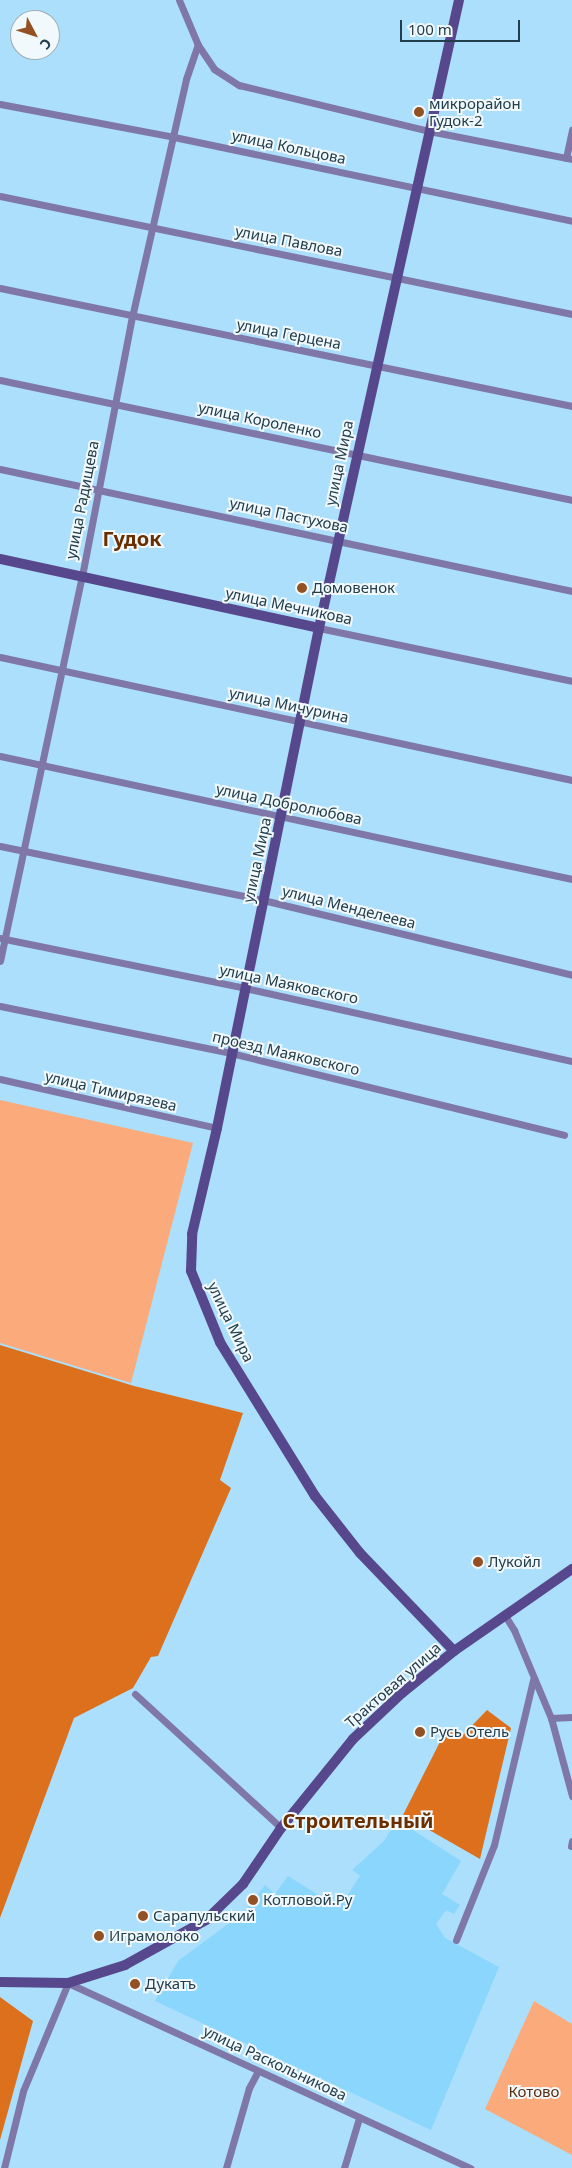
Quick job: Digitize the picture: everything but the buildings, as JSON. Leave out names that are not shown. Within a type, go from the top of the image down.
[{"type":"main road","name":"улица Мира","points":[[454,1651],[360,1553],[315,1496],[220,1342],[202,1304],[191,1271],[192,1234],[217,1128],[230,1053],[282,816],[319,628],[376,364],[459,0]]},
{"type":"main road","name":"улица Мечникова","points":[[0,559],[319,628]]},
{"type":"main road","name":"Трактовая улица","points":[[120,1966],[184,1935],[206,1920],[244,1884],[282,1828],[353,1739],[402,1693],[454,1651],[504,1614],[572,1570]]},
{"type":"main road","name":"улица Раскольникова","points":[[0,1982],[68,1983],[120,1966]]},
{"type":"street","points":[[180,0],[198,45],[214,69],[239,85],[429,131],[569,158],[572,130]]},
{"type":"street","name":"улица Радищева","points":[[0,961],[2,939],[23,851],[82,576],[113,404],[186,79],[198,45]]},
{"type":"street","name":"улица Кольцова","points":[[0,104],[174,137],[572,221]]},
{"type":"street","name":"улица Павлова","points":[[0,196],[572,314]]},
{"type":"street","name":"улица Герцена","points":[[0,288],[132,318],[376,364],[572,406]]},
{"type":"street","name":"улица Короленко","points":[[0,380],[572,500]]},
{"type":"street","name":"улица Пастухова","points":[[0,469],[572,591]]},
{"type":"street","name":"улица Мечникова","points":[[319,628],[572,681]]},
{"type":"street","name":"улица Мичурина","points":[[0,657],[572,780]]},
{"type":"street","name":"улица Добролюбова","points":[[0,756],[572,879]]},
{"type":"street","name":"улица Менделеева","points":[[0,846],[263,900],[572,975]]},
{"type":"street","name":"улица Маяковского","points":[[2,939],[245,988],[572,1061]]},
{"type":"street","name":"проезд Маяковского","points":[[0,1006],[230,1053],[564,1135]]},
{"type":"street","name":"улица Тимирязева","points":[[0,1079],[217,1128]]},
{"type":"street","points":[[504,1614],[514,1630],[533,1680],[551,1718],[572,1796]]},
{"type":"street","points":[[456,1940],[494,1845],[533,1680]]},
{"type":"street","points":[[135,1694],[282,1828]]},
{"type":"street","points":[[551,1718],[572,1716]]},
{"type":"street","points":[[4,2168],[22,2091],[68,1983]]},
{"type":"street","name":"улица Раскольникова","points":[[68,1983],[470,2168]]},
{"type":"street","points":[[226,2168],[249,2088],[258,2071]]},
{"type":"street","points":[[344,2168],[359,2118]]},
{"type":"shaded area","points":[[0,1345],[134,1386],[243,1413],[220,1480],[231,1488],[158,1656],[151,1657],[133,1688],[74,1718],[0,1918]]},
{"type":"shaded area","points":[[487,1710],[511,1728],[480,1859],[403,1815],[447,1728],[461,1737]]},
{"type":"shaded area","points":[[397,1820],[461,1861],[442,1894],[460,1905],[454,1914],[446,1910],[436,1924],[445,1938],[499,1967],[431,2130],[155,2001],[178,1961],[243,1913],[265,1885],[275,1894],[288,1876],[339,1908],[360,1876],[352,1870],[384,1841]]},
{"type":"shaded area","points":[[0,1997],[33,2021],[0,2140]]},
{"type":"green space","points":[[0,1100],[193,1143],[131,1383],[0,1343]]},
{"type":"green space","name":"Котово","points":[[534,2001],[572,2024],[572,2155],[485,2109]]},
{"type":"place","name":"микрорайон Гудок-2","points":[[419,112]]},
{"type":"place","name":"Домовенок","points":[[302,588]]},
{"type":"place","name":"Лукойл","points":[[478,1562]]},
{"type":"place","name":"Русь Отель","points":[[420,1732]]},
{"type":"place","name":"Котловой.Ру","points":[[253,1900]]},
{"type":"place","name":"Сарапульский","points":[[143,1916]]},
{"type":"place","name":"Играмолоко","points":[[99,1936]]},
{"type":"place","name":"Дукатъ","points":[[135,1984]]},
{"type":"district","name":"Гудок","points":[[132,538]]},
{"type":"district","name":"Строительный","points":[[358,1820]]}]
